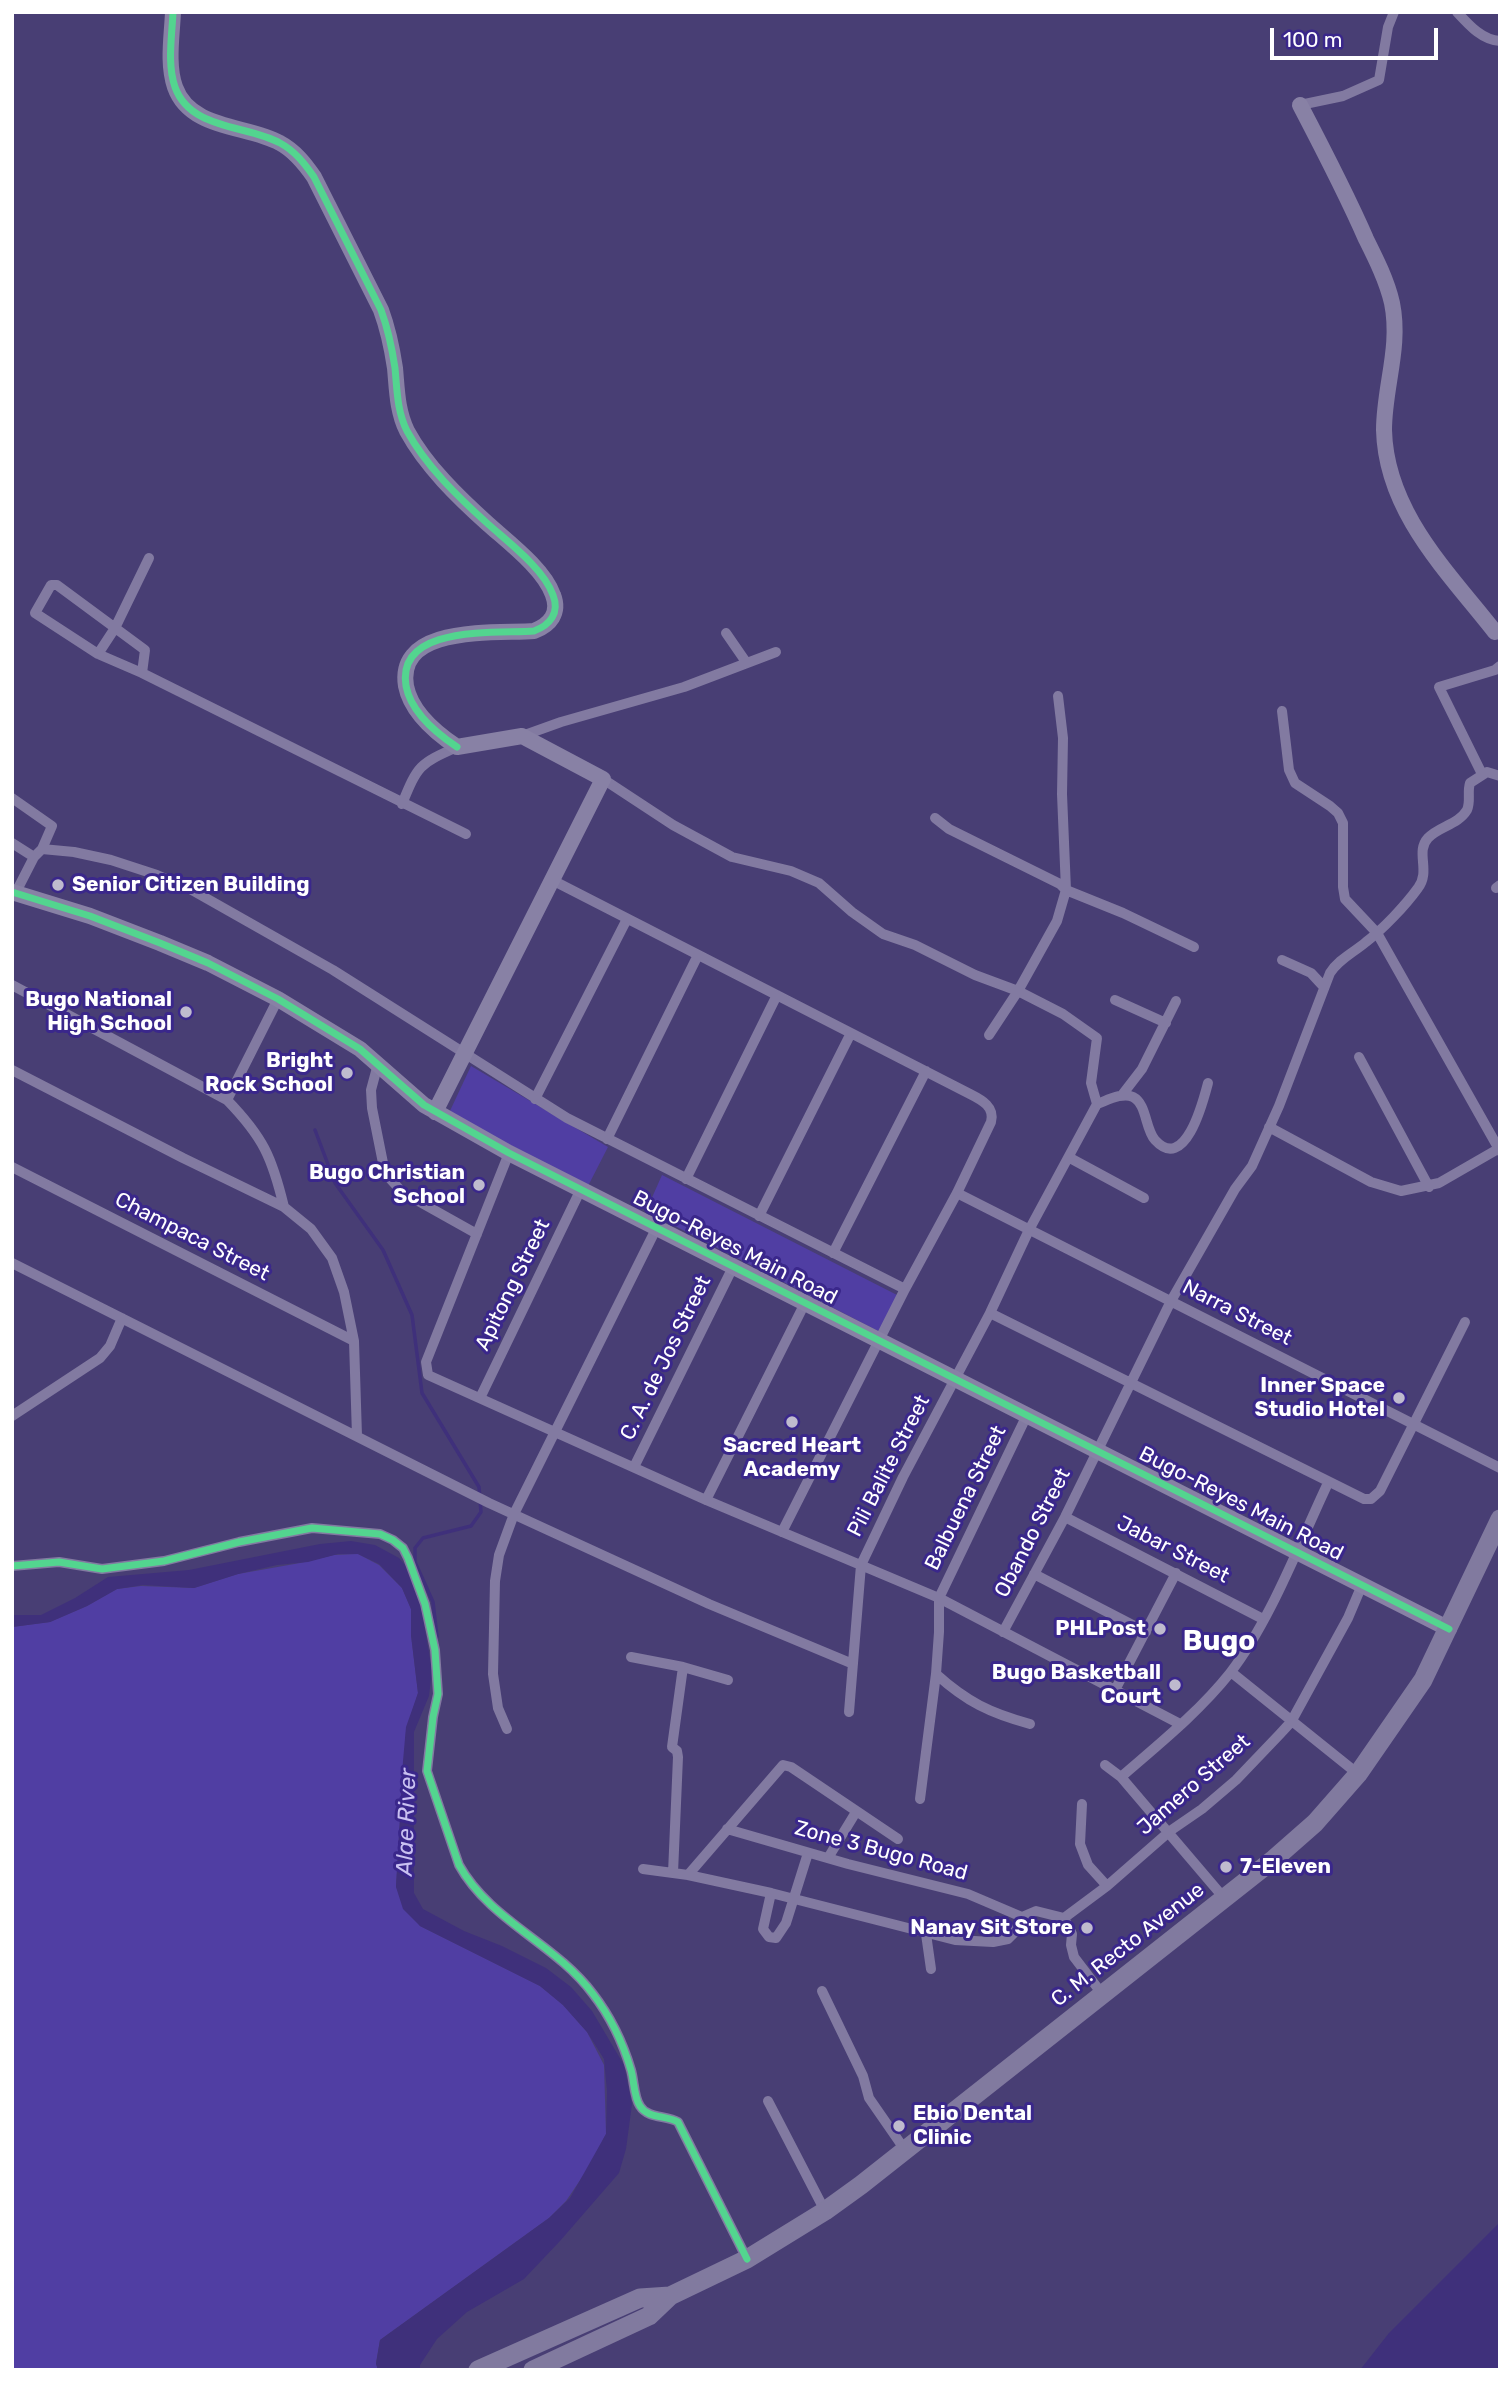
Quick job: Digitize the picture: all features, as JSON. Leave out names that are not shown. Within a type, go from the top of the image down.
[{"type":"highway","name":"C. M. Recto Avenue","points":[[533,2370],[553,2364],[649,2316],[670,2296],[747,2259],[825,2211],[1103,1994],[1315,1823],[1358,1774],[1423,1680],[1500,1518]]},
{"type":"highway","name":"C. M. Recto Avenue","points":[[478,2370],[640,2298],[670,2296]]},
{"type":"street","points":[[173,12],[171,71],[181,99],[207,119],[282,144],[304,163],[314,177],[381,310],[391,339],[399,410],[409,434],[464,501],[532,566],[552,592],[556,603],[555,613],[544,627],[534,631],[458,635],[423,646],[412,656],[406,669],[408,695],[435,732],[457,747]]},
{"type":"street","points":[[1394,12],[1388,27],[1380,80],[1343,96],[1300,105],[1384,276],[1392,301],[1395,349],[1384,431],[1388,464],[1398,496],[1431,552],[1497,637]]},
{"type":"street","points":[[1457,12],[1480,34],[1500,41]]},
{"type":"street","points":[[98,654],[115,628],[149,558]]},
{"type":"street","points":[[142,673],[145,650],[57,585],[51,585],[37,607],[37,616],[98,654],[142,673],[466,834]]},
{"type":"street","points":[[726,633],[746,662]]},
{"type":"street","points":[[402,804],[410,782],[427,760],[457,747],[522,736],[561,722],[684,687],[776,652]]},
{"type":"street","points":[[1500,666],[1495,670],[1438,687],[1482,774],[1493,772],[1500,776]]},
{"type":"street","points":[[989,1035],[1018,991],[1057,922],[1066,890],[1062,794],[1063,738],[1058,696]]},
{"type":"street","points":[[1269,1127],[1371,1182],[1401,1191],[1429,1187],[1450,1179],[1499,1150],[1377,933],[1345,899],[1343,823],[1338,813],[1295,783],[1289,770],[1282,711]]},
{"type":"street","points":[[522,736],[603,779],[673,825],[732,857],[791,871],[819,883],[852,912],[883,934],[915,945],[975,975],[1018,991],[1084,1027],[1097,1038],[1091,1083],[1097,1104],[1122,1095],[1132,1096],[1140,1102],[1154,1139],[1163,1146],[1171,1149],[1179,1147],[1191,1129],[1208,1083]]},
{"type":"street","name":"Obando Street","points":[[1003,1632],[1065,1517],[1171,1301],[1235,1189],[1252,1166],[1302,1048],[1324,987],[1336,965],[1377,933],[1418,888],[1425,873],[1424,844],[1428,838],[1459,819],[1466,811],[1470,783],[1482,774]]},
{"type":"street","points":[[435,1112],[603,779]]},
{"type":"street","points":[[12,798],[52,826],[13,895]]},
{"type":"street","points":[[935,818],[949,829],[1060,884],[1066,890],[1132,917],[1194,947]]},
{"type":"street","points":[[12,843],[38,853],[74,852],[111,860],[190,889],[332,970],[535,1099],[607,1139],[905,1289]]},
{"type":"street","points":[[552,880],[926,1071],[979,1099],[991,1110],[993,1117],[957,1193],[905,1289],[782,1532]]},
{"type":"street","name":"Bugo-Reyes Main Road","points":[[13,895],[90,916],[208,963],[278,999],[351,1043],[378,1064],[408,1094],[509,1153],[1449,1629]]},
{"type":"street","points":[[535,1099],[627,919]]},
{"type":"street","points":[[607,1139],[698,955]]},
{"type":"street","points":[[1282,960],[1311,973],[1324,987]]},
{"type":"street","points":[[12,985],[227,1100],[253,1126],[267,1150],[284,1207]]},
{"type":"street","points":[[686,1179],[777,995]]},
{"type":"street","points":[[227,1100],[278,999]]},
{"type":"street","points":[[1115,1000],[1166,1023]]},
{"type":"street","points":[[1122,1095],[1142,1069],[1176,1001]]},
{"type":"street","points":[[759,1216],[850,1033]]},
{"type":"street","points":[[1359,1057],[1429,1187]]},
{"type":"street","points":[[378,1064],[371,1090],[372,1108],[385,1172],[402,1192],[477,1234]]},
{"type":"street","points":[[12,1070],[284,1207],[311,1229],[332,1258],[344,1292],[354,1341],[356,1436]]},
{"type":"street","points":[[833,1253],[926,1071]]},
{"type":"street","name":"Pili Balite Street","points":[[849,1712],[861,1565],[1029,1230],[1097,1104]]},
{"type":"street","points":[[509,1153],[425,1369],[433,1379],[555,1430],[706,1500],[939,1598],[1181,1724]]},
{"type":"street","points":[[1070,1158],[1144,1198]]},
{"type":"street","name":"Champaca Street","points":[[12,1167],[354,1341]]},
{"type":"street","name":"Apitong Street","points":[[480,1398],[581,1189]]},
{"type":"street","name":"Narra Street","points":[[957,1193],[1500,1468]]},
{"type":"street","points":[[507,1729],[496,1701],[493,1674],[495,1581],[499,1555],[514,1514],[657,1227]]},
{"type":"street","points":[[12,1263],[489,1503],[709,1604],[853,1664]]},
{"type":"street","name":"C. A. de Jos Street","points":[[634,1467],[733,1267]]},
{"type":"street","points":[[706,1500],[804,1303]]},
{"type":"street","points":[[989,1313],[1131,1381],[1364,1499],[1377,1496],[1465,1322]]},
{"type":"street","points":[[12,1416],[100,1357],[110,1346],[121,1318]]},
{"type":"street","name":"Balbuena Street","points":[[939,1598],[1027,1415]]},
{"type":"street","points":[[1121,1776],[1181,1724],[1231,1672],[1263,1619],[1328,1483]]},
{"type":"street","name":"Jabar Street","points":[[1065,1517],[1263,1619]]},
{"type":"street","points":[[12,1566],[59,1562],[102,1569],[164,1561],[239,1542],[312,1528],[380,1534],[402,1548],[425,1604],[438,1671],[438,1694],[428,1771],[458,1865],[485,1901],[574,1971],[593,1993],[621,2044],[630,2067],[639,2106],[648,2114],[669,2117],[678,2122],[747,2259]]},
{"type":"street","points":[[1115,1690],[1176,1573]]},
{"type":"street","points":[[1034,1574],[1146,1632]]},
{"type":"street","name":"Jamero Street","points":[[1064,1918],[1236,1780],[1291,1722],[1348,1618],[1362,1585]]},
{"type":"street","points":[[920,1799],[936,1674],[939,1598]]},
{"type":"street","points":[[631,1657],[683,1667],[728,1680]]},
{"type":"street","points":[[673,1873],[678,1757],[673,1747],[683,1667]]},
{"type":"street","points":[[1231,1672],[1358,1774]]},
{"type":"street","points":[[936,1674],[975,1705],[1030,1724]]},
{"type":"street","points":[[688,1875],[783,1765],[791,1767],[898,1839]]},
{"type":"street","points":[[1105,1765],[1121,1776],[1224,1898]]},
{"type":"street","points":[[1082,1804],[1080,1844],[1088,1865],[1107,1886]]},
{"type":"street","points":[[828,1858],[856,1812]]},
{"type":"street","name":"Zone 3 Bugo Road","points":[[727,1829],[968,1894],[1022,1917]]},
{"type":"street","points":[[771,1893],[763,1923],[765,1935],[776,1938],[783,1931],[808,1853]]},
{"type":"street","points":[[643,1868],[771,1893],[955,1940],[993,1942],[1008,1939],[1022,1917],[1036,1911],[1064,1918],[1072,1934],[1074,1957],[1103,1994]]},
{"type":"street","points":[[926,1934],[931,1969]]},
{"type":"street","points":[[822,1991],[863,2076],[869,2098],[905,2150]]},
{"type":"street","points":[[768,2101],[825,2211]]},
{"type":"shaded area","points":[[471,1066],[608,1147],[588,1186],[449,1113]]},
{"type":"shaded area","points":[[662,1175],[899,1296],[882,1333],[646,1211]]},
{"type":"shaded area","points":[[358,1554],[379,1565],[402,1588],[411,1609],[411,1635],[418,1693],[406,1732],[396,1887],[420,1926],[540,1986],[563,2005],[587,2032],[604,2065],[606,2134],[587,2170],[566,2201],[549,2218],[380,2340],[376,2363],[378,2370],[12,2370],[12,1627],[50,1622],[117,1589],[141,1586],[194,1588],[238,1574],[334,1555]]},
{"type":"water","name":"Alae River","points":[[351,1541],[375,1545],[399,1558],[416,1578],[432,1670],[429,1696],[414,1732],[414,1893],[423,1909],[464,1931],[546,1968],[571,1987],[592,2011],[624,2065],[632,2104],[626,2149],[619,2173],[524,2279],[467,2312],[437,2339],[420,2365],[420,2370],[378,2370],[376,2364],[380,2340],[549,2218],[570,2198],[606,2134],[607,2091],[604,2059],[587,2032],[563,2005],[540,1986],[420,1926],[403,1909],[396,1887],[403,1761],[406,1727],[418,1693],[411,1635],[411,1609],[402,1588],[379,1564],[358,1554],[338,1554],[238,1574],[194,1588],[143,1585],[117,1589],[50,1622],[12,1627],[12,1615],[41,1615],[108,1577],[189,1570],[320,1544]]},
{"type":"water","points":[[1500,2222],[1500,2370],[1360,2370],[1389,2333]]},
{"type":"waterway","points":[[315,1130],[335,1183],[383,1250],[412,1315],[422,1393],[479,1487],[481,1512],[471,1526],[423,1538],[415,1548],[415,1562],[433,1602],[437,1637]]},
{"type":"cycle path","points":[[173,12],[171,69],[175,87],[183,101],[206,119],[280,143],[307,167],[381,310],[393,353],[399,408],[407,431],[423,457],[443,480],[534,566],[553,595],[555,607],[552,618],[534,631],[452,636],[432,642],[417,652],[407,666],[406,686],[413,705],[433,728],[457,747]]},
{"type":"cycle path","points":[[12,892],[90,916],[208,963],[278,999],[360,1049],[424,1105],[509,1153],[1449,1629]]},
{"type":"cycle path","points":[[12,1566],[59,1562],[102,1569],[164,1561],[239,1542],[312,1528],[380,1534],[403,1548],[425,1604],[435,1650],[438,1694],[427,1771],[459,1865],[472,1885],[488,1902],[560,1960],[593,1994],[620,2040],[631,2070],[638,2103],[652,2115],[678,2122],[747,2259]]},
{"type":"place","name":"Senior Citizen Building","points":[[58,885]]},
{"type":"place","name":"Bugo National High School","points":[[186,1012]]},
{"type":"place","name":"Bright Rock School","points":[[347,1073]]},
{"type":"place","name":"Bugo Christian School","points":[[479,1185]]},
{"type":"place","name":"Inner Space Studio Hotel","points":[[1399,1398]]},
{"type":"place","name":"Sacred Heart Academy","points":[[792,1422]]},
{"type":"place","name":"PHLPost","points":[[1160,1629]]},
{"type":"place","name":"Bugo Basketball Court","points":[[1175,1685]]},
{"type":"place","name":"7-Eleven","points":[[1226,1867]]},
{"type":"place","name":"Nanay Sit Store","points":[[1087,1928]]},
{"type":"place","name":"Ebio Dental Clinic","points":[[899,2126]]},
{"type":"district","name":"Bugo","points":[[1219,1642]]}]
